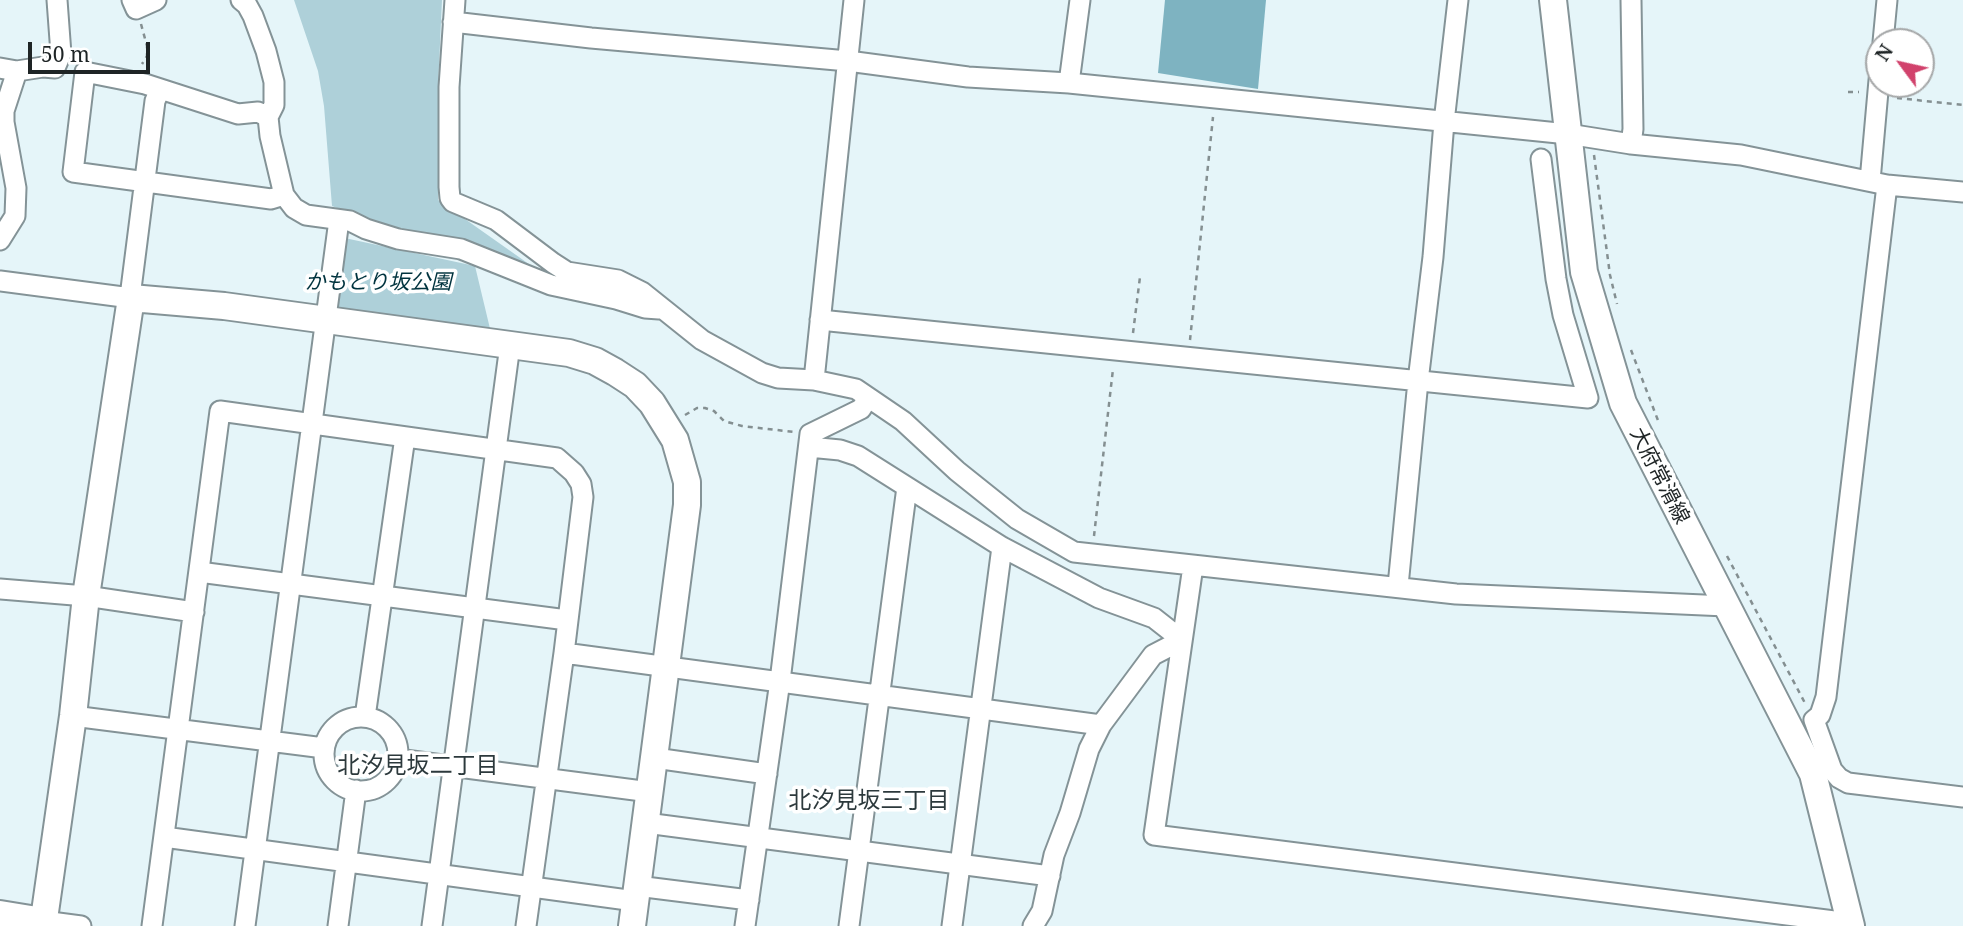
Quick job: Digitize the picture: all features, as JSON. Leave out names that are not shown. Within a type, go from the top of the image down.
[{"type":"street","points":[[55,68],[61,54],[57,0]]},
{"type":"street","points":[[134,5],[156,0]]},
{"type":"street","points":[[241,0],[253,16],[274,82],[274,105],[268,117],[270,136],[284,195],[294,208],[306,215],[350,221],[398,239],[461,249],[551,285],[645,308],[660,309]]},
{"type":"street","points":[[455,0],[449,87],[449,187],[453,202],[496,220],[552,264],[568,272],[618,280],[642,292],[702,340],[762,373],[778,378],[814,380],[856,389],[903,421],[957,471],[1017,519],[1074,552],[1456,594],[1726,606]]},
{"type":"street","points":[[814,380],[854,0]]},
{"type":"street","points":[[1069,83],[1080,0]]},
{"type":"street","points":[[1398,586],[1458,0]]},
{"type":"street","name":"大府常滑線","points":[[1553,0],[1584,272],[1623,403],[1813,774],[1851,924]]},
{"type":"street","points":[[1631,0],[1632,144]]},
{"type":"street","points":[[1884,28],[1887,0]]},
{"type":"street","points":[[453,22],[591,38],[848,61],[968,77],[1069,83],[1214,100],[1568,134],[1632,144],[1741,155],[1878,183],[1963,192]]},
{"type":"street","points":[[0,240],[15,216],[16,188],[4,111],[9,70],[43,66],[85,72],[160,89],[238,114],[258,112],[268,117]]},
{"type":"street","points":[[85,72],[73,172],[271,198],[284,195]]},
{"type":"street","points":[[43,923],[73,716],[86,596],[131,298],[155,101],[160,89]]},
{"type":"street","points":[[1878,98],[1878,183],[1826,697],[1820,715],[1814,720],[1832,770],[1848,783],[1963,797]]},
{"type":"street","points":[[820,320],[1588,398],[1558,291],[1541,159]]},
{"type":"street","points":[[245,926],[339,220]]},
{"type":"street","points":[[0,281],[131,298],[224,306],[569,353],[595,361],[635,385],[652,402],[668,426],[687,482],[687,505],[635,904]]},
{"type":"street","points":[[432,926],[510,345]]},
{"type":"street","points":[[810,440],[861,409],[868,398]]},
{"type":"street","points":[[152,926],[220,411],[557,458],[575,473],[581,484],[583,497],[526,926]]},
{"type":"street","points":[[365,717],[405,437]]},
{"type":"street","points":[[810,440],[858,456],[1002,547],[1074,586],[1154,618],[1182,640]]},
{"type":"street","points":[[745,926],[780,681],[810,440]]},
{"type":"street","points":[[849,926],[907,487]]},
{"type":"street","points":[[952,926],[1002,547]]},
{"type":"street","points":[[1193,566],[1154,835],[1851,924]]},
{"type":"street","points":[[199,572],[567,620]]},
{"type":"street","points":[[0,589],[86,596],[194,612]]},
{"type":"street","points":[[1033,926],[1042,911],[1054,855],[1089,749],[1101,725],[1153,655],[1182,640]]},
{"type":"street","points":[[564,653],[1101,725]]},
{"type":"street","points":[[73,716],[324,748]]},
{"type":"street","points":[[354,717],[365,717],[386,726],[393,735],[397,758],[388,779],[379,786],[356,790],[335,780],[328,771],[324,748],[334,728],[354,717]]},
{"type":"street","points":[[397,758],[650,792]]},
{"type":"street","points":[[654,758],[766,774]]},
{"type":"street","points":[[338,926],[356,790]]},
{"type":"street","points":[[646,823],[1050,876]]},
{"type":"street","points":[[164,837],[531,887],[635,904],[749,900]]},
{"type":"street","points":[[0,914],[43,923],[81,926]]},
{"type":"path","points":[[130,81],[147,57],[145,33],[135,16],[134,5]]},
{"type":"path","points":[[1848,92],[1865,90]]},
{"type":"path","points":[[1928,98],[1963,105]]},
{"type":"path","points":[[1188,359],[1214,100]]},
{"type":"path","points":[[1594,138],[1601,219],[1610,275],[1619,309]]},
{"type":"path","points":[[1092,556],[1123,352],[1140,277]]},
{"type":"path","points":[[1628,342],[1662,431]]},
{"type":"path","points":[[668,426],[697,408],[705,408],[714,411],[724,421],[810,440]]},
{"type":"path","points":[[1726,553],[1814,720]]},
{"type":"green space","points":[[294,0],[442,0],[438,87],[438,200],[543,274],[475,246],[371,222],[332,206],[324,106],[318,71]]},
{"type":"green space","name":"かもとり坂公園","points":[[340,237],[475,266],[492,337],[332,313]]},
{"type":"shaded area","points":[[1165,0],[1266,0],[1258,89],[1158,73]]},
{"type":"district","name":"北汐見坂二丁目","points":[[418,766]]},
{"type":"district","name":"北汐見坂三丁目","points":[[869,801]]}]
